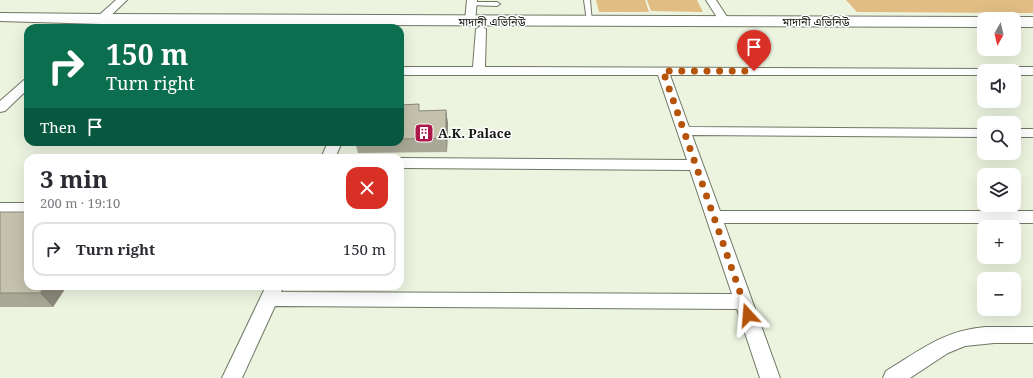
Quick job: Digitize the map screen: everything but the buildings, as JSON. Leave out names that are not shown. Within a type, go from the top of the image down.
[{"type":"main road","name":"মাদানী এভিনিউ","points":[[0,17],[476,25],[728,26],[977,32]]},
{"type":"main road","name":"মাদানী এভিনিউ","points":[[728,26],[977,22]]},
{"type":"main road","points":[[1021,22],[1033,22]]},
{"type":"main road","name":"মাদানী এভিনিউ","points":[[404,30],[476,25]]},
{"type":"main road","points":[[0,28],[24,28]]},
{"type":"main road","points":[[1021,32],[1033,32]]},
{"type":"street","points":[[102,19],[122,0]]},
{"type":"street","points":[[711,0],[728,26]]},
{"type":"street","points":[[472,2],[476,25],[479,71]]},
{"type":"street","points":[[404,71],[977,71]]},
{"type":"street","points":[[663,71],[770,378]]},
{"type":"street","points":[[1021,71],[1033,71]]},
{"type":"street","points":[[0,108],[24,87]]},
{"type":"street","points":[[684,131],[977,132]]},
{"type":"street","points":[[1021,133],[1033,133]]},
{"type":"street","points":[[404,163],[696,165]]},
{"type":"street","points":[[0,208],[24,208]]},
{"type":"street","points":[[714,217],[1033,217]]},
{"type":"street","points":[[232,378],[272,292],[744,302]]},
{"type":"street","points":[[893,378],[936,349],[956,340],[981,336],[1033,335]]},
{"type":"lane","points":[[587,0],[592,25]]},
{"type":"lane","points":[[472,2],[497,4]]},
{"type":"shaded area","points":[[596,0],[645,0],[649,12],[599,12]]},
{"type":"shaded area","points":[[647,0],[697,0],[703,12],[651,11]]},
{"type":"shaded area","points":[[846,0],[1033,0],[1033,13],[857,12]]},
{"type":"place","name":"A.K. Palace","points":[[424,133]]},
{"type":"route","points":[[748,315],[663,71],[754,71]]}]
